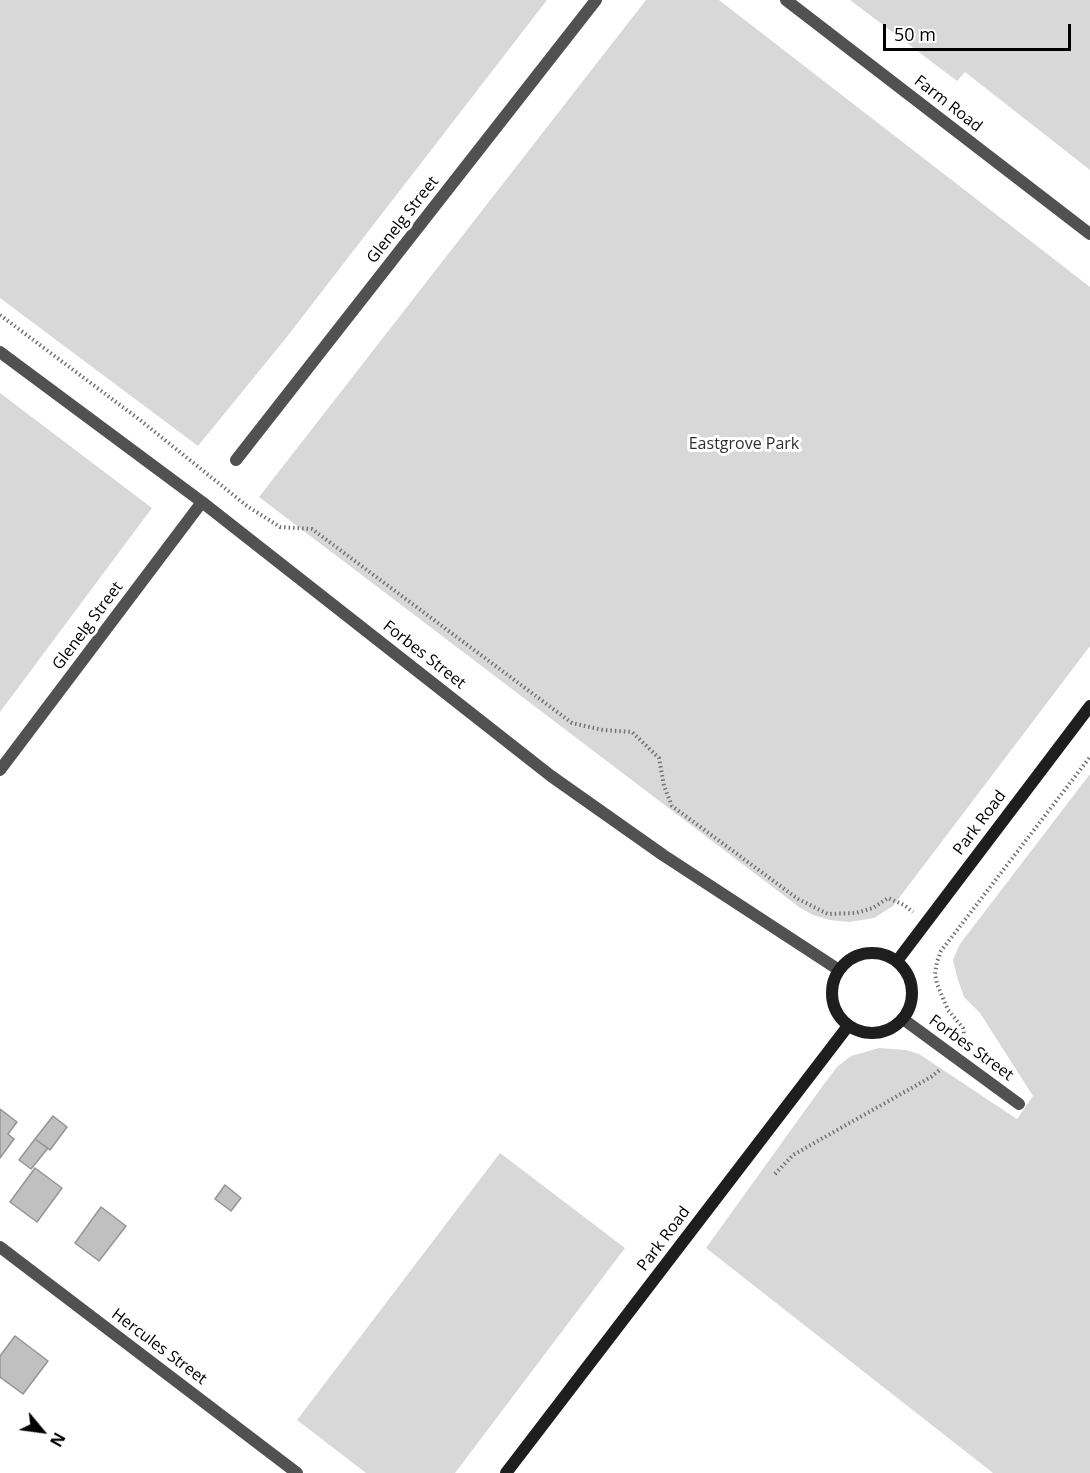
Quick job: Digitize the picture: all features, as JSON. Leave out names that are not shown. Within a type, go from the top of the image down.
[{"type":"street","name":"Glenelg Street","points":[[236,460],[596,0]]},
{"type":"street","name":"Farm Road","points":[[786,0],[1090,234]]},
{"type":"street","name":"Forbes Street","points":[[0,352],[202,502],[551,776],[663,855],[838,970]]},
{"type":"street","name":"Glenelg Street","points":[[0,770],[202,502]]},
{"type":"street","name":"Park Road","points":[[897,961],[1090,706]]},
{"type":"street","points":[[866,953],[876,953],[897,961],[909,977],[911,987],[912,998],[903,1019],[890,1030],[880,1033],[861,1032],[848,1026],[838,1016],[831,997],[834,978],[838,970],[847,962],[866,953]]},
{"type":"street","name":"Forbes Street","points":[[903,1019],[1019,1104]]},
{"type":"street","name":"Park Road","points":[[506,1473],[848,1026]]},
{"type":"street","name":"Hercules Street","points":[[0,1247],[297,1473]]},
{"type":"path","points":[[0,315],[140,420],[247,507],[280,527],[312,529],[572,723],[603,730],[632,732],[659,758],[664,786],[672,806],[798,899],[828,914],[856,913],[873,908],[888,898],[904,905],[926,922]]},
{"type":"path","points":[[775,1174],[793,1155],[932,1077],[953,1056],[964,1034],[963,1028],[948,1010],[935,974],[941,951],[1090,757]]},
{"type":"green space","points":[[0,0],[547,0],[286,338],[198,446],[0,298]]},
{"type":"green space","name":"Eastgrove Park","points":[[646,0],[719,0],[1090,287],[1090,646],[893,906],[874,918],[849,922],[830,920],[813,915],[799,907],[259,497]]},
{"type":"green space","points":[[850,0],[1090,0],[1090,170],[965,72],[957,81]]},
{"type":"green space","points":[[0,393],[152,508],[0,712]]},
{"type":"green space","points":[[1090,774],[1090,1473],[993,1473],[706,1248],[824,1084],[837,1067],[851,1056],[879,1048],[906,1050],[919,1054],[1017,1119],[1033,1096],[980,1013],[964,997],[953,960],[960,944]]},
{"type":"green space","points":[[500,1153],[625,1248],[455,1473],[366,1473],[297,1420]]},
{"type":"building","points":[[0,1109],[17,1122],[8,1134],[14,1139],[0,1158]]},
{"type":"building","points":[[53,1116],[67,1127],[50,1150],[35,1139]]},
{"type":"building","points":[[35,1139],[48,1148],[31,1169],[19,1160]]},
{"type":"building","points":[[35,1168],[62,1188],[37,1222],[10,1202]]},
{"type":"building","points":[[225,1185],[241,1198],[231,1211],[215,1199]]},
{"type":"building","points":[[101,1207],[126,1226],[99,1261],[75,1243]]},
{"type":"building","points":[[15,1336],[48,1361],[23,1394],[0,1377],[0,1356]]}]
